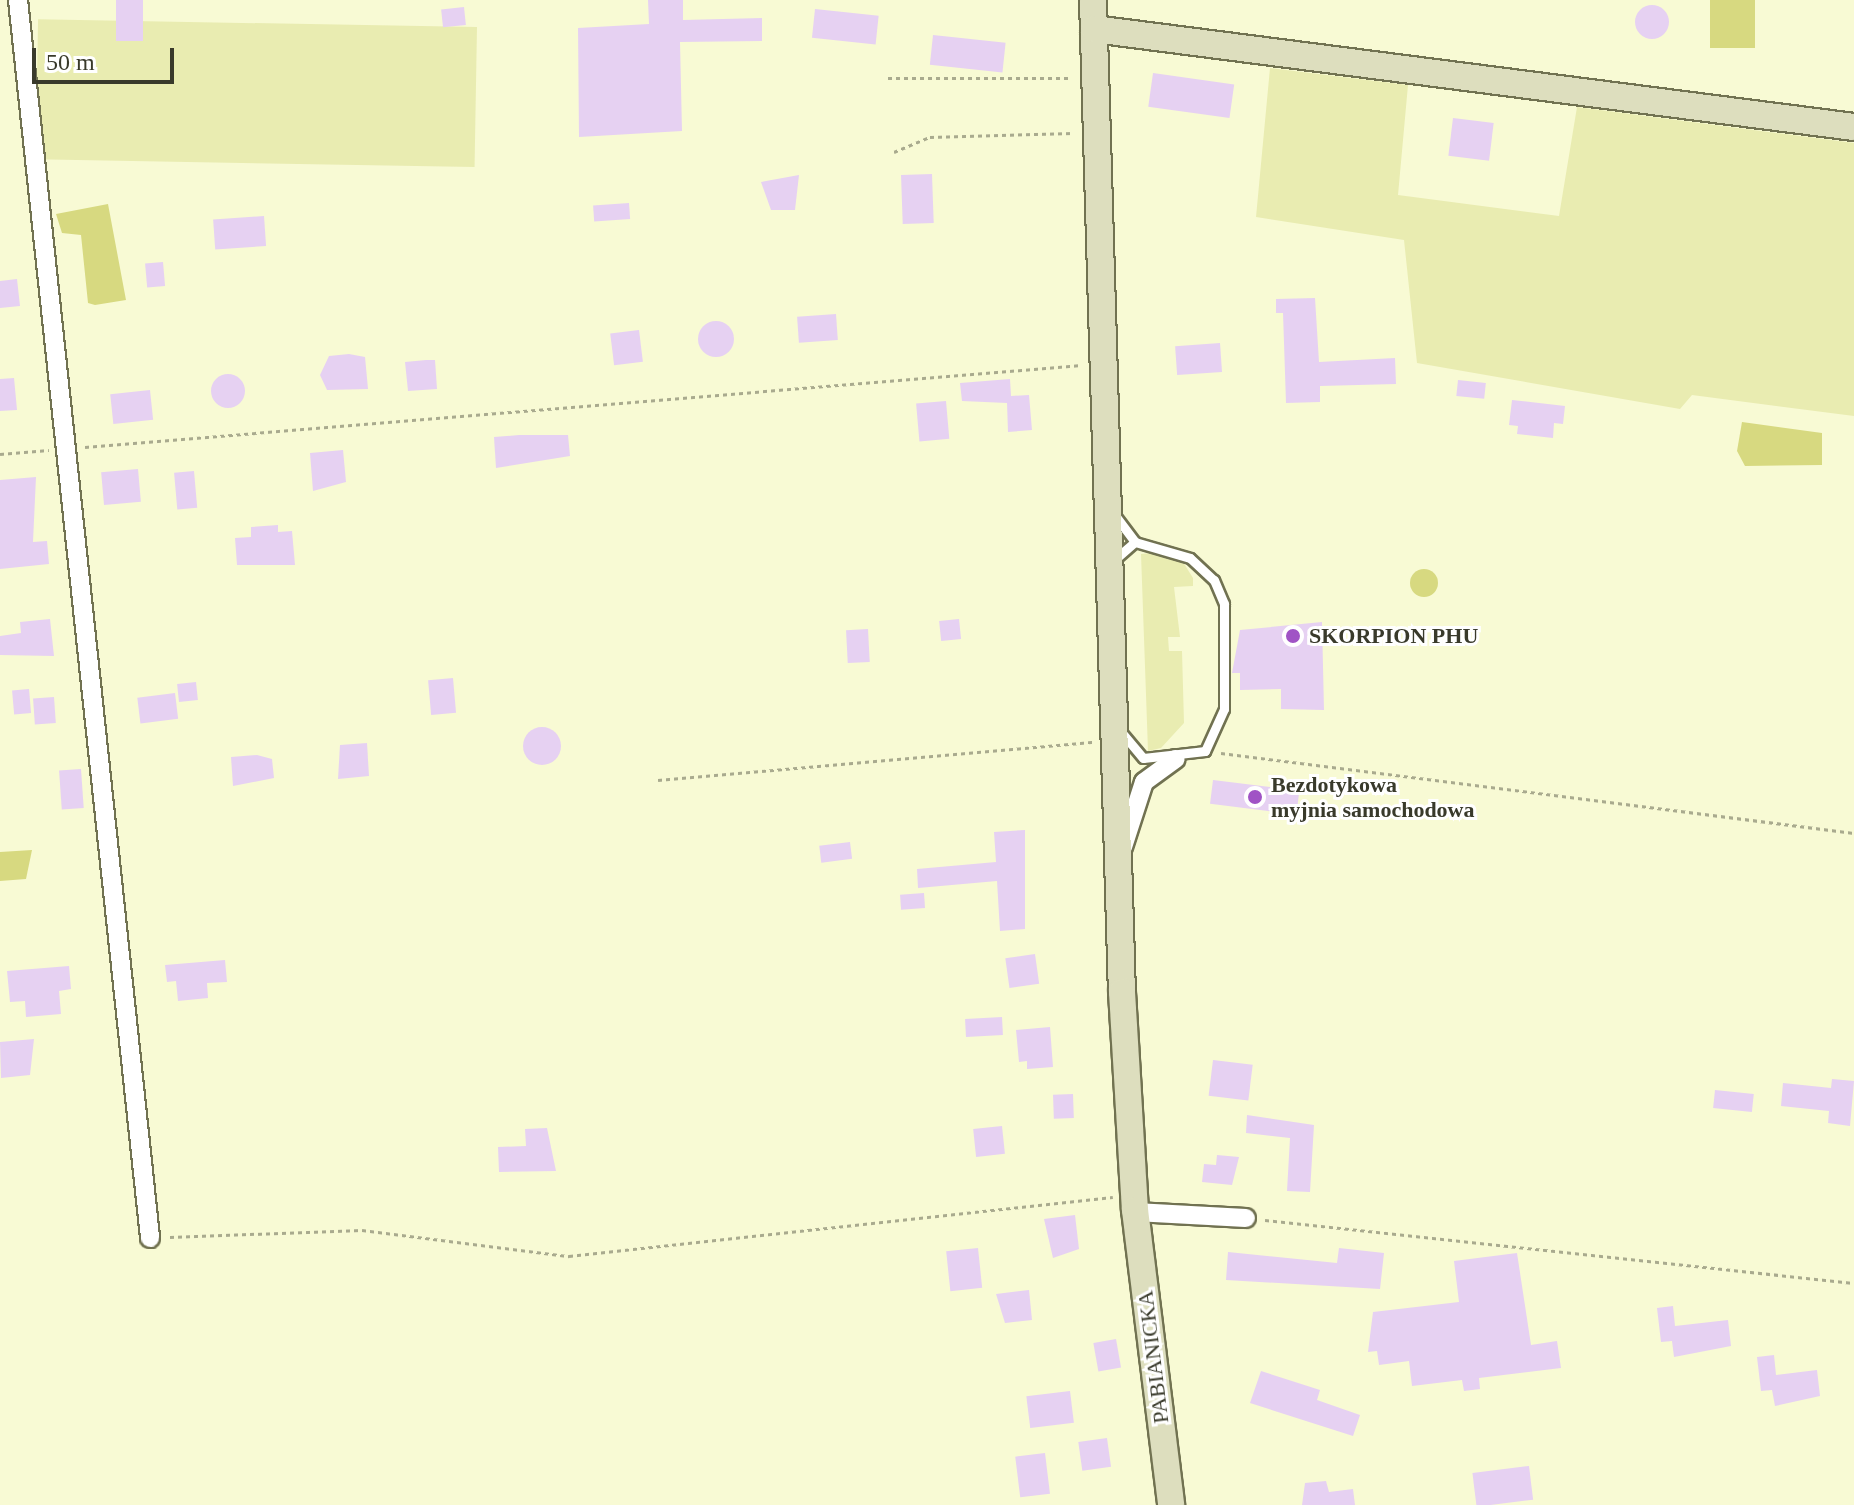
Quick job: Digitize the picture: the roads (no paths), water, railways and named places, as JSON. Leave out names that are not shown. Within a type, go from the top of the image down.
[{"type":"main road","name":"PABIANICKA","points":[[1093,0],[1135,1206],[1171,1505]]},
{"type":"main road","points":[[1094,29],[1854,127]]},
{"type":"street","points":[[18,0],[150,1238]]},
{"type":"street","points":[[1121,853],[1144,782],[1176,759]]},
{"type":"street","points":[[1135,1206],[1246,1218]]},
{"type":"lane","points":[[1110,507],[1135,542],[1190,558],[1214,580],[1224,604],[1224,709],[1205,751],[1176,759],[1143,758],[1118,734]]},
{"type":"lane","points":[[1111,562],[1135,542]]},
{"type":"place","name":"SKORPION PHU","points":[[1293,636]]},
{"type":"place","name":"Bezdotykowa myjnia samochodowa","points":[[1255,797]]}]
